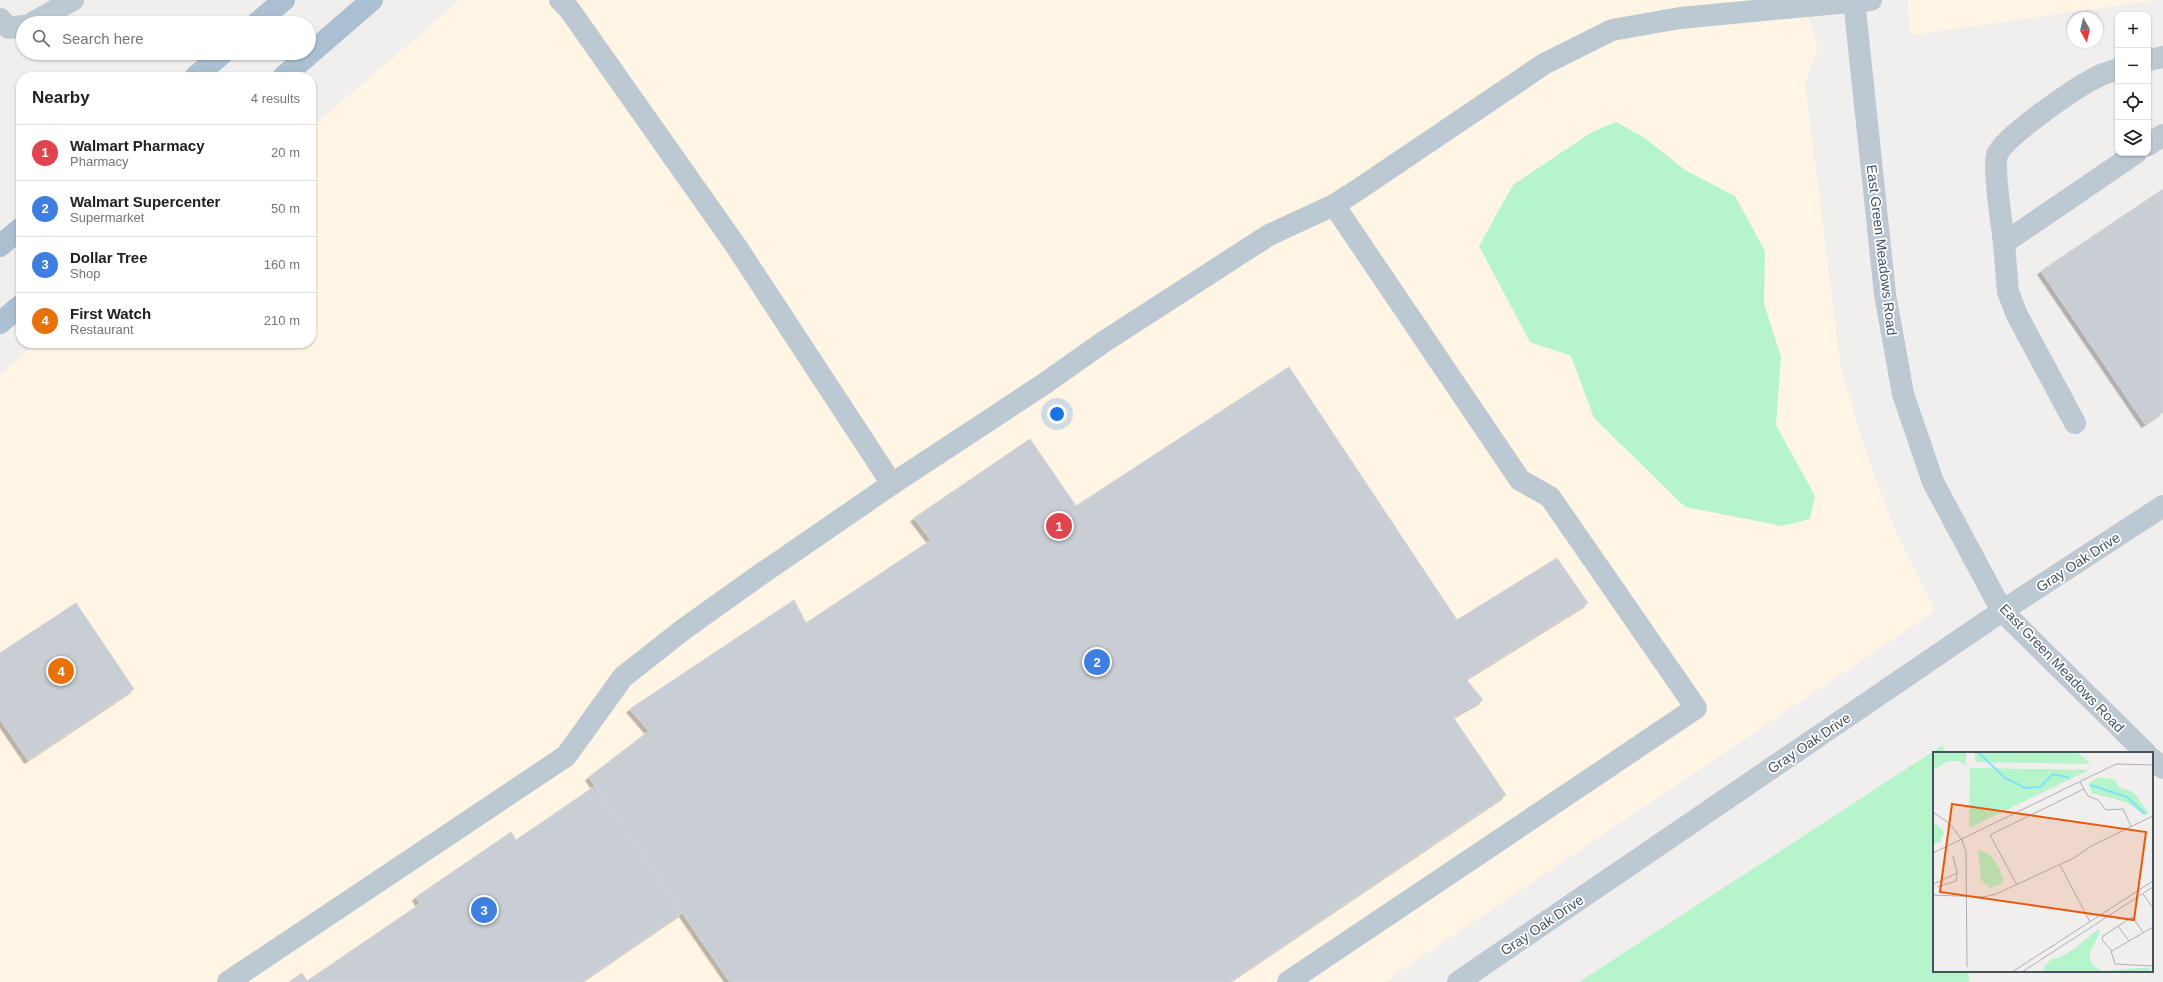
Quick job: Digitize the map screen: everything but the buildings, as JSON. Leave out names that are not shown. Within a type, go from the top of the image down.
[{"type":"main road","points":[[265,16],[284,0]]},
{"type":"main road","points":[[316,48],[372,0]]},
{"type":"main road","points":[[201,72],[215,60]]},
{"type":"main road","points":[[289,72],[303,60]]},
{"type":"main road","points":[[0,246],[16,232]]},
{"type":"main road","points":[[0,323],[16,309]]},
{"type":"street","points":[[44,16],[72,0]]},
{"type":"street","points":[[560,0],[569,9],[736,246],[892,484]]},
{"type":"street","points":[[228,982],[566,756],[623,677],[684,629],[747,584],[892,484],[1041,386],[1105,341],[1269,235],[1334,205],[1544,64],[1612,30],[1680,18],[1860,1]]},
{"type":"street","name":"East Green Meadows Road","points":[[1860,1],[1885,294],[1903,394],[1933,482],[2002,611],[2145,752]]},
{"type":"street","points":[[0,18],[9,28],[16,27]]},
{"type":"street","points":[[2151,59],[2163,57]]},
{"type":"street","points":[[2075,423],[2017,315],[2008,292],[1996,172],[1996,156],[2000,148],[2024,125],[2094,78],[2115,70]]},
{"type":"street","points":[[2151,143],[2163,135]]},
{"type":"street","points":[[2004,243],[2132,156]]},
{"type":"street","points":[[1288,982],[1696,708],[1550,497],[1520,480],[1334,205]]},
{"type":"street","name":"Gray Oak Drive","points":[[1458,982],[2002,611],[2163,506]]},
{"type":"street","points":[[2153,760],[2163,768]]},
{"type":"shaded area","points":[[460,0],[1804,0],[1818,49],[1805,83],[1841,369],[1864,447],[1894,528],[1935,611],[1384,982],[0,982],[0,376],[31,348],[316,348],[316,124]]},
{"type":"shaded area","points":[[1907,0],[2157,0],[2067,12],[1911,35]]},
{"type":"green space","points":[[1616,122],[1645,138],[1685,170],[1735,196],[1765,251],[1764,304],[1781,357],[1776,425],[1815,496],[1810,519],[1782,526],[1685,507],[1594,418],[1571,356],[1530,342],[1479,246],[1513,185],[1592,132]]},
{"type":"green space","points":[[1943,745],[1944,752],[1933,752],[1933,972],[1968,972],[1969,982],[1579,982]]},
{"type":"place","name":"Walmart Pharmacy","points":[[1059,526]]},
{"type":"place","name":"Walmart Supercenter","points":[[1097,662]]},
{"type":"place","name":"First Watch","points":[[61,671]]},
{"type":"place","name":"Dollar Tree","points":[[484,910]]}]
